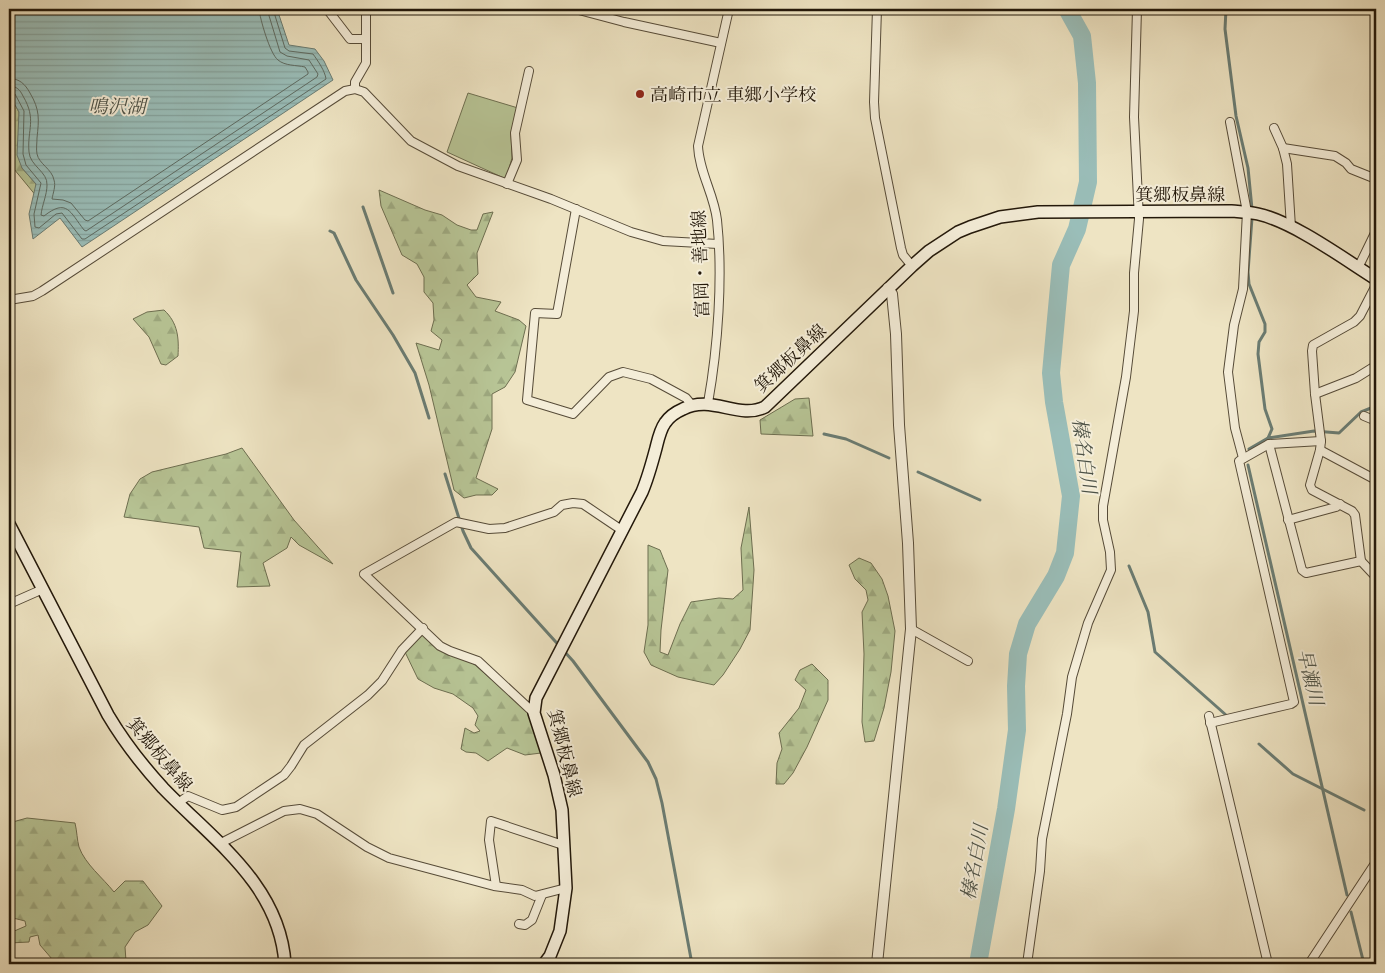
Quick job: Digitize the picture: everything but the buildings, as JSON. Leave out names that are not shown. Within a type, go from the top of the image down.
[{"type":"main road","name":"箕郷板鼻線","points":[[544,964],[550,956],[560,932],[566,888],[562,810],[554,775],[534,713],[540,690],[623,531],[647,480],[664,423],[679,410],[691,404],[708,403],[746,411],[754,411],[765,407],[929,251],[958,232],[1000,217],[1027,212],[1247,212],[1258,214],[1291,227],[1376,279]]},
{"type":"main road","name":"箕郷板鼻線","points":[[9,524],[122,740],[141,764],[250,876],[265,899],[279,931],[285,964]]},
{"type":"street","points":[[328,9],[350,39],[366,39]]},
{"type":"street","points":[[575,9],[624,22],[721,43]]},
{"type":"street","name":"富岡・善地線","points":[[708,403],[717,332],[718,244],[717,220],[701,166],[698,146],[729,9]]},
{"type":"street","points":[[877,9],[875,118],[901,248],[903,255],[912,266]]},
{"type":"street","points":[[1027,964],[1040,871],[1042,839],[1072,677],[1088,623],[1111,570],[1110,552],[1103,520],[1103,506],[1126,377],[1134,311],[1134,104],[1137,9]]},
{"type":"street","points":[[355,89],[356,82],[366,63],[366,11]]},
{"type":"street","points":[[507,184],[517,160],[515,133],[529,71]]},
{"type":"street","points":[[9,300],[33,296],[42,291],[345,91],[355,89],[364,92],[411,141],[458,166],[576,209],[631,232],[663,241],[718,244]]},
{"type":"street","points":[[1230,122],[1247,212],[1243,289],[1234,325],[1228,372],[1235,428],[1243,458]]},
{"type":"street","points":[[1274,128],[1283,148],[1287,164],[1291,227]]},
{"type":"street","points":[[1283,148],[1335,156],[1346,163],[1351,169],[1376,180]]},
{"type":"street","points":[[576,209],[558,314],[535,313],[528,400],[573,414],[609,378],[622,372],[651,379],[686,398],[691,404]]},
{"type":"street","points":[[1358,268],[1376,231]]},
{"type":"street","points":[[1376,285],[1360,316],[1354,322],[1313,345],[1315,394],[1321,441],[1310,485],[1312,490],[1352,510],[1355,515],[1362,560],[1376,577]]},
{"type":"street","points":[[877,964],[912,629],[896,334],[892,299],[888,288]]},
{"type":"street","points":[[1315,394],[1356,378],[1372,368]]},
{"type":"street","points":[[1364,416],[1376,421]]},
{"type":"street","points":[[1268,964],[1210,720],[1294,702],[1239,461],[1269,444],[1321,441]]},
{"type":"street","points":[[1269,444],[1302,570],[1306,573],[1362,560]]},
{"type":"street","points":[[1320,450],[1376,480]]},
{"type":"street","points":[[534,713],[478,661],[450,652],[440,646],[364,574],[456,522],[488,529],[504,528],[554,512],[562,505],[573,503],[582,504],[623,531]]},
{"type":"street","points":[[1288,520],[1336,507],[1340,504]]},
{"type":"street","points":[[9,604],[43,589]]},
{"type":"street","points":[[178,803],[188,796],[222,810],[236,807],[284,775],[292,766],[304,745],[368,695],[382,681],[402,650],[423,628]]},
{"type":"street","points":[[912,629],[968,661]]},
{"type":"street","points":[[219,844],[284,811],[300,809],[317,814],[367,847],[388,858],[496,886],[517,889],[536,896],[566,888]]},
{"type":"street","points":[[496,886],[489,840],[491,821],[563,845]]},
{"type":"street","points":[[1309,964],[1376,862]]},
{"type":"street","points":[[519,924],[525,925],[532,920],[542,895]]},
{"type":"green space","points":[[468,93],[518,108],[511,132],[512,158],[506,179],[447,152]]},
{"type":"green space","points":[[9,94],[19,112],[22,168],[36,184],[37,197],[9,163]]},
{"type":"green space","points":[[379,190],[425,210],[442,215],[457,225],[471,230],[477,230],[483,214],[493,212],[477,253],[478,274],[467,285],[476,297],[501,302],[495,311],[519,320],[526,326],[515,372],[505,387],[492,394],[492,429],[476,478],[498,489],[492,495],[476,495],[464,498],[454,490],[429,385],[416,343],[439,350],[442,340],[431,331],[434,320],[433,303],[424,292],[424,277],[417,264],[402,255],[381,206]]},
{"type":"green space","points":[[164,310],[175,326],[178,343],[178,356],[166,365],[161,364],[149,337],[133,319],[147,312]]},
{"type":"green space","points":[[809,398],[813,436],[761,434],[760,420],[795,399]]},
{"type":"green space","points":[[242,448],[294,520],[333,564],[299,545],[291,537],[287,548],[263,563],[270,586],[237,587],[241,552],[204,548],[199,527],[124,517],[130,494],[140,479],[152,472],[226,454]]},
{"type":"green space","points":[[749,507],[754,570],[750,630],[740,649],[714,685],[678,677],[651,665],[644,652],[648,625],[648,545],[660,550],[668,570],[660,652],[668,655],[691,602],[719,598],[733,599],[743,590],[741,548]]},
{"type":"green space","points":[[859,558],[871,563],[882,579],[888,596],[895,631],[891,672],[884,708],[874,741],[865,742],[862,722],[864,654],[862,612],[868,600],[866,590],[855,579],[849,565]]},
{"type":"green space","points":[[423,633],[475,665],[532,715],[534,733],[541,753],[525,755],[507,748],[488,761],[476,753],[466,752],[461,749],[465,728],[474,733],[480,731],[475,725],[478,716],[473,708],[453,694],[434,688],[418,679],[405,652]]},
{"type":"green space","points":[[812,664],[828,680],[828,700],[793,773],[784,784],[776,784],[777,763],[782,749],[779,733],[799,708],[806,690],[795,680],[800,670]]},
{"type":"green space","points":[[27,818],[75,823],[78,844],[82,853],[114,892],[125,881],[143,881],[162,906],[148,925],[135,932],[125,947],[126,961],[129,964],[52,964],[52,959],[40,945],[38,935],[30,937],[29,942],[9,943],[12,932],[26,926],[25,921],[9,917],[9,823]]},
{"type":"water","name":"鳴沢湖","points":[[9,9],[277,9],[289,45],[315,49],[324,61],[333,80],[82,247],[60,218],[33,239],[29,214],[36,184],[22,168],[17,155],[19,112],[9,94]]},
{"type":"waterway","name":"榛名白川","points":[[978,964],[1006,809],[1017,730],[1016,686],[1018,654],[1027,624],[1056,576],[1065,553],[1071,496],[1054,402],[1051,373],[1061,265],[1077,229],[1088,182],[1087,83],[1082,36],[1067,9]]},
{"type":"waterway","points":[[1226,9],[1225,29],[1236,116],[1248,168],[1252,209]]},
{"type":"waterway","points":[[363,207],[393,293]]},
{"type":"waterway","points":[[1252,218],[1248,272],[1249,284],[1265,324],[1265,332],[1259,342],[1258,354],[1265,409],[1272,429],[1268,438]]},
{"type":"waterway","points":[[330,231],[334,233],[356,280],[393,335],[415,373],[429,418]]},
{"type":"waterway","name":"早瀬川","points":[[1249,449],[1268,438],[1314,431],[1339,433],[1361,412],[1376,406]]},
{"type":"waterway","points":[[824,434],[846,439],[889,458]]},
{"type":"waterway","name":"早瀬川","points":[[1248,465],[1347,895]]},
{"type":"waterway","points":[[918,472],[980,500]]},
{"type":"waterway","points":[[445,474],[463,531],[471,548],[573,661],[648,762],[656,779],[662,803],[692,964]]},
{"type":"waterway","points":[[1129,566],[1148,612],[1155,652],[1226,715]]},
{"type":"waterway","points":[[1259,744],[1293,774],[1364,810]]},
{"type":"waterway","name":"早瀬川","points":[[1351,912],[1364,964]]},
{"type":"place","name":"高崎市立 車郷小学校","points":[[640,94]]}]
